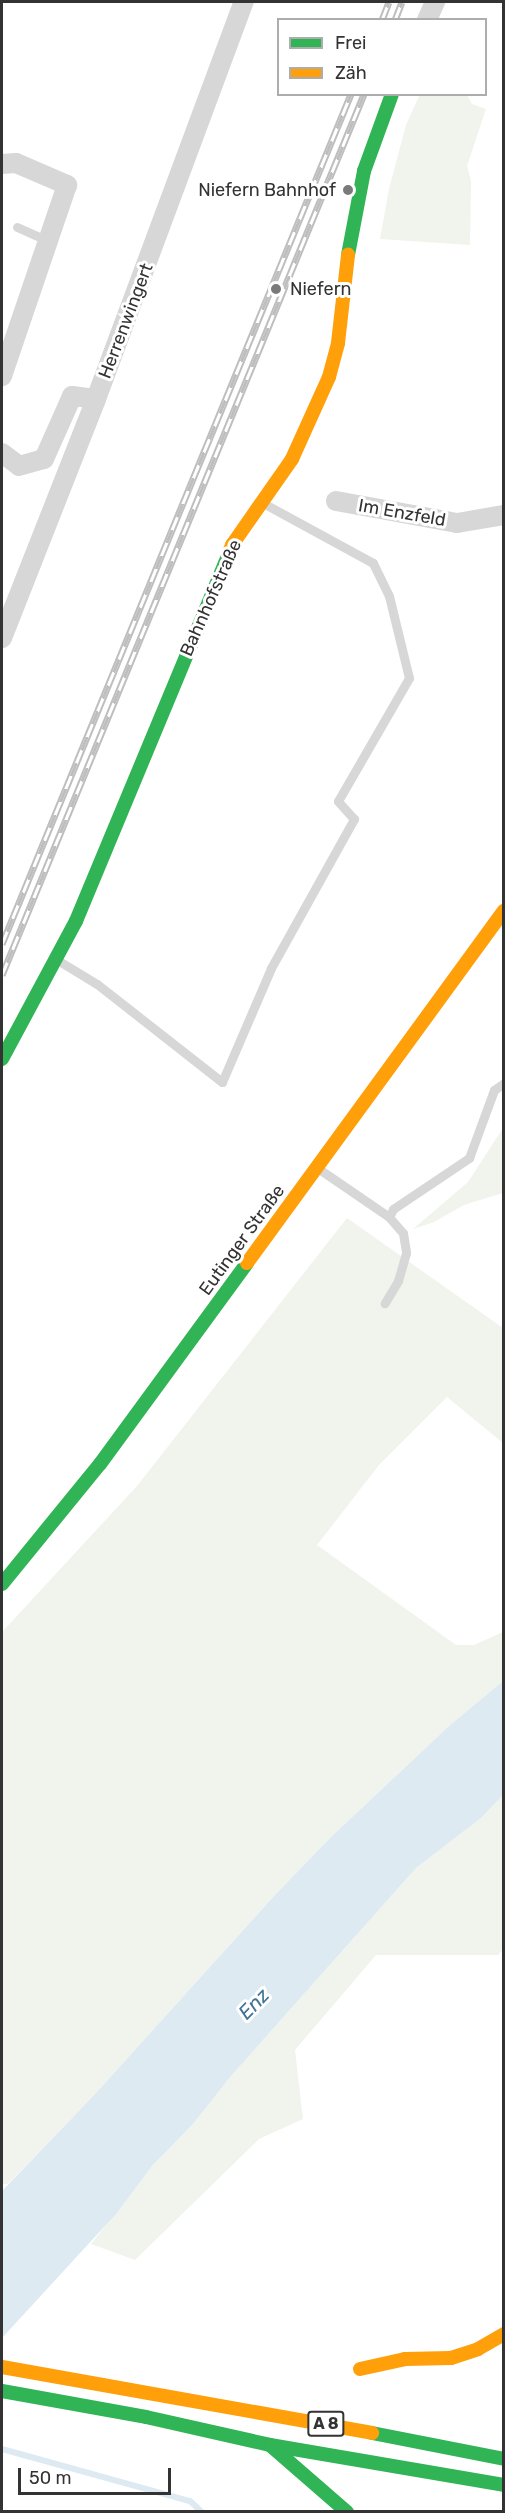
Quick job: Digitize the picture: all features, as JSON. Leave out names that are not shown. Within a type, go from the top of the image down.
[{"type":"main road","name":"Bahnhofstraße","points":[[2,1059],[76,921],[232,545],[292,459],[329,377],[338,343],[346,264],[357,203],[371,151],[391,96]]},
{"type":"main road","name":"Eutinger Straße","points":[[2,1584],[100,1464],[504,911]]},
{"type":"main road","points":[[360,2369],[405,2359],[451,2358],[478,2349],[504,2334]]},
{"type":"main road","name":"A 8","points":[[2,2367],[504,2459]]},
{"type":"main road","name":"A 8","points":[[2,2391],[146,2417],[270,2445],[504,2485]]},
{"type":"main road","points":[[270,2445],[347,2511]]},
{"type":"street","name":"Herrenwingert","points":[[2,638],[96,399],[244,2]]},
{"type":"street","points":[[428,18],[435,2]]},
{"type":"street","points":[[2,164],[16,163],[68,185],[2,376]]},
{"type":"street","points":[[2,453],[19,466],[44,459],[72,396],[96,399]]},
{"type":"street","name":"Im Enzfeld","points":[[336,501],[457,523],[504,515]]},
{"type":"lane","points":[[17,227],[48,242]]},
{"type":"lane","points":[[57,959],[97,984],[222,1082],[271,968],[354,819],[338,801],[409,678],[388,596],[373,563],[260,502]]},
{"type":"lane","points":[[389,1217],[393,1209],[469,1158],[494,1090],[504,1083]]},
{"type":"lane","points":[[317,1168],[389,1217],[403,1233],[406,1253],[398,1281],[386,1303]]},
{"type":"shaded area","points":[[419,96],[468,96],[472,104],[486,109],[467,166],[471,181],[470,245],[380,239],[389,189],[406,125]]},
{"type":"shaded area","points":[[503,1128],[503,1193],[464,1205],[434,1222],[413,1229],[468,1182]]},
{"type":"shaded area","points":[[347,1218],[503,1328],[503,1443],[447,1397],[379,1465],[317,1545],[456,1645],[474,1645],[503,1632],[503,1681],[449,1726],[330,1838],[274,1896],[96,2093],[8,2184],[2,2184],[2,1632],[137,1486]]},
{"type":"shaded area","points":[[503,1795],[504,1948],[498,1955],[376,1955],[295,2050],[303,2119],[259,2139],[135,2260],[91,2244],[152,2166],[193,2124],[231,2076],[416,1868],[481,1818]]},
{"type":"water","name":"Enz","points":[[503,1681],[503,1795],[481,1818],[416,1868],[231,2076],[193,2124],[152,2166],[116,2214],[2,2338],[2,2191],[96,2093],[274,1896],[330,1838],[449,1726]]},
{"type":"waterway","points":[[2,2449],[190,2501],[202,2512]]},
{"type":"railway","points":[[383,18],[389,2]]},
{"type":"railway","points":[[396,18],[402,2]]},
{"type":"railway","points":[[2,944],[350,96]]},
{"type":"railway","points":[[2,975],[363,96]]},
{"type":"traffic: fast","points":[[348,255],[364,171],[391,96]]},
{"type":"traffic: fast","points":[[2,1059],[76,921],[228,555]]},
{"type":"traffic: fast","points":[[2,1584],[100,1464],[247,1263]]},
{"type":"traffic: fast","points":[[2,2391],[146,2417],[270,2445],[504,2485]]},
{"type":"traffic: fast","points":[[372,2433],[504,2459]]},
{"type":"traffic: fast","points":[[271,2446],[347,2512]]},
{"type":"traffic: slow","points":[[228,555],[232,545],[292,459],[329,377],[338,343],[348,255]]},
{"type":"traffic: slow","points":[[247,1263],[504,911]]},
{"type":"traffic: slow","points":[[360,2369],[405,2359],[451,2358],[478,2349],[504,2334]]},
{"type":"traffic: slow","points":[[2,2367],[372,2433]]},
{"type":"place","name":"Niefern Bahnhof","points":[[348,190]]},
{"type":"place","name":"Niefern","points":[[276,289]]}]
